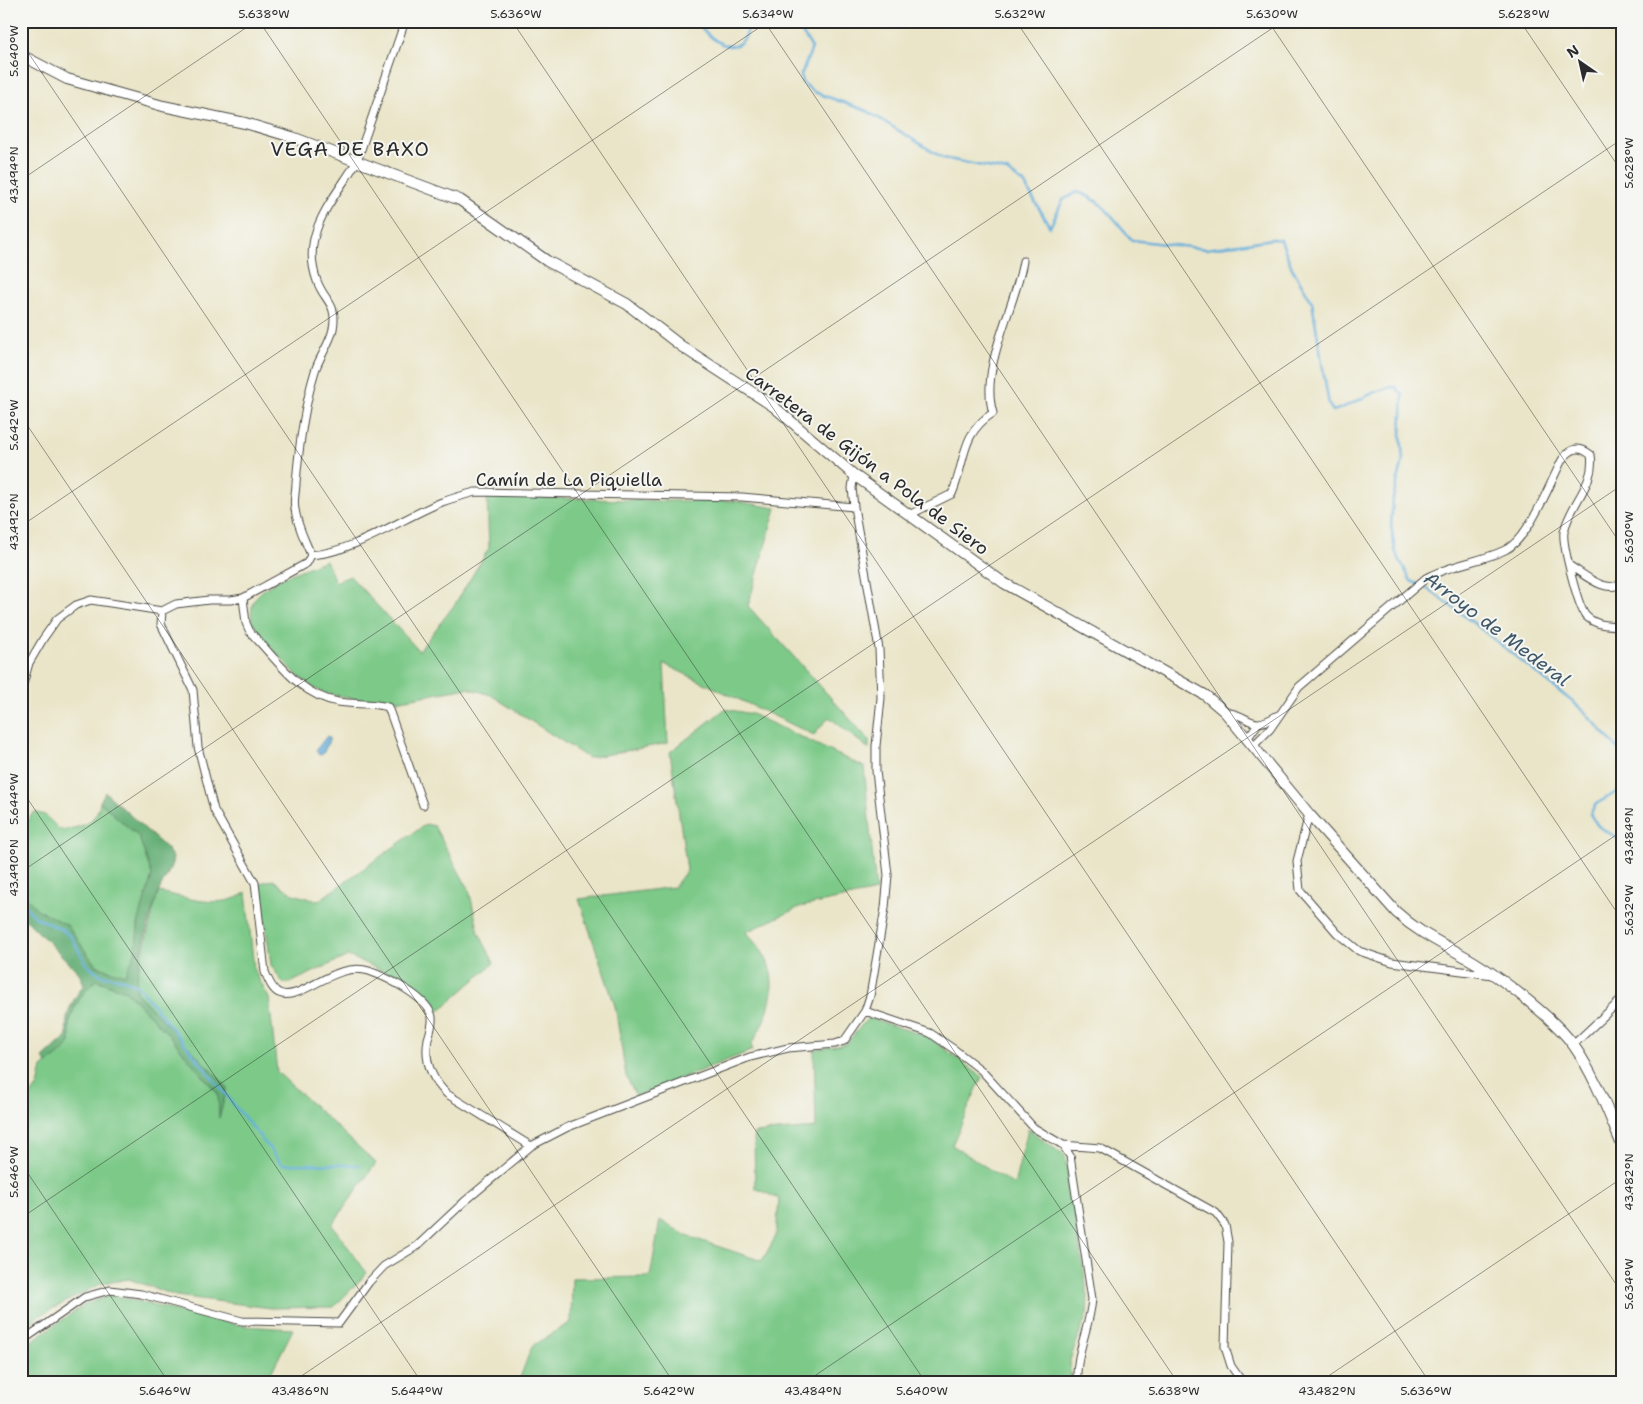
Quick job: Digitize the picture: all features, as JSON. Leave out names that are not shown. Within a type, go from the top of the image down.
[{"type":"street","points":[[311,555],[300,530],[294,508],[297,473],[310,387],[332,331],[334,317],[334,309],[317,283],[314,271],[313,236],[324,209],[345,182],[357,161],[405,21]]},
{"type":"street","name":"Carretera de Gijón a Pola de Siero","points":[[21,55],[67,78],[163,106],[245,123],[357,161],[460,200],[547,261],[627,304],[681,346],[773,406],[854,475],[1004,583],[1205,695],[1225,712],[1368,883],[1411,926],[1497,976],[1559,1029],[1574,1045],[1593,1079],[1622,1145]]},
{"type":"street","points":[[909,515],[952,494],[969,437],[974,428],[993,412],[991,404],[992,376],[1023,261]]},
{"type":"street","points":[[1250,742],[1270,729],[1300,687],[1426,578],[1449,567],[1512,547],[1527,527],[1562,460],[1568,452],[1575,448],[1583,448],[1591,454],[1593,463],[1590,477],[1567,522],[1564,534],[1564,548],[1579,605],[1586,616],[1594,622],[1622,626]]},
{"type":"street","points":[[21,1345],[26,1338],[85,1297],[110,1290],[141,1294],[242,1321],[338,1323],[369,1282],[384,1266],[417,1246],[464,1202],[531,1146],[568,1126],[750,1056],[788,1048],[835,1044],[844,1040],[865,1011],[885,908],[888,875],[876,771],[876,746],[882,698],[879,649],[854,507],[852,488],[854,475]]},
{"type":"street","name":"Camín de La Piquiella","points":[[21,691],[29,663],[57,619],[76,605],[91,600],[162,611],[176,604],[243,598],[307,563],[311,555],[322,555],[443,501],[475,492],[598,492],[742,497],[854,507]]},
{"type":"street","points":[[1570,566],[1603,586],[1611,588],[1622,583]]},
{"type":"street","points":[[243,598],[246,623],[250,632],[301,687],[310,693],[330,700],[388,706],[423,805]]},
{"type":"street","points":[[162,611],[161,624],[193,690],[198,747],[214,810],[255,883],[265,972],[271,985],[278,993],[288,995],[350,968],[368,971],[422,1000],[432,1017],[427,1054],[436,1084],[447,1094],[531,1146]]},
{"type":"street","points":[[1225,712],[1256,725],[1266,723],[1281,713]]},
{"type":"street","points":[[1250,742],[1256,725]]},
{"type":"street","points":[[1309,814],[1303,830],[1297,861],[1300,890],[1337,933],[1359,951],[1392,962],[1497,976]]},
{"type":"street","points":[[1574,1045],[1622,999]]},
{"type":"street","points":[[865,1011],[930,1033],[981,1070],[1034,1128],[1064,1145],[1100,1148],[1216,1213],[1225,1226],[1228,1242],[1225,1347],[1231,1366],[1243,1383]]},
{"type":"street","points":[[1064,1145],[1070,1156],[1092,1299],[1091,1317],[1076,1370],[1077,1383]]},
{"type":"green space","points":[[487,496],[658,501],[735,501],[776,508],[748,606],[869,740],[869,749],[829,717],[814,735],[664,664],[668,743],[588,758],[491,695],[468,688],[390,702],[349,698],[325,693],[313,688],[298,676],[252,627],[253,603],[263,590],[289,575],[326,560],[335,582],[350,576],[419,651],[455,604],[489,548]]},
{"type":"green space","points":[[725,709],[752,714],[864,767],[876,891],[800,907],[746,932],[763,953],[772,977],[772,988],[767,1012],[751,1045],[753,1050],[636,1096],[626,1076],[615,1006],[579,899],[674,887],[687,870],[670,752]]},
{"type":"green space","points":[[105,792],[167,849],[173,858],[154,905],[147,929],[138,969],[136,992],[227,1087],[219,1118],[218,1094],[168,1034],[126,991],[97,980],[87,989],[75,1007],[70,1020],[70,1040],[68,1045],[47,1064],[43,1058],[67,1036],[68,1015],[84,984],[79,973],[21,915],[21,891],[37,909],[67,925],[96,966],[125,975],[135,953],[139,920],[152,875],[139,837],[100,802]]},
{"type":"green space","points":[[100,802],[139,837],[152,875],[138,924],[137,953],[125,975],[110,973],[94,963],[76,942],[35,911],[21,892],[21,828],[34,812],[45,815],[60,830],[67,829],[86,824],[91,820]]},
{"type":"green space","points":[[426,824],[434,826],[469,890],[479,933],[494,963],[438,1012],[411,983],[348,956],[292,982],[283,983],[271,965],[260,883],[273,880],[293,894],[318,901]]},
{"type":"green space","points":[[158,892],[215,902],[237,898],[246,892],[254,970],[269,998],[277,1072],[376,1163],[332,1225],[367,1273],[334,1307],[271,1308],[176,1296],[129,1279],[100,1284],[37,1317],[21,1334],[21,1134],[26,1126],[21,1108],[38,1086],[42,1068],[63,1051],[70,1042],[69,1024],[75,1006],[87,987],[96,980],[126,991],[168,1034],[218,1094],[220,1115],[227,1087],[136,992],[137,975]]},
{"type":"green space","points":[[868,1018],[929,1037],[982,1077],[952,1145],[1014,1185],[1028,1129],[1065,1156],[1088,1297],[1087,1314],[1070,1360],[1071,1383],[518,1383],[532,1346],[571,1322],[572,1278],[650,1277],[660,1220],[687,1236],[762,1261],[776,1236],[779,1199],[755,1188],[754,1133],[816,1128],[814,1050],[846,1044]]},
{"type":"green space","points":[[112,1295],[245,1326],[293,1329],[266,1383],[21,1383],[21,1358],[30,1342],[86,1304]]},
{"type":"water","points":[[327,736],[330,738],[323,754],[319,755],[316,750]]},
{"type":"waterway","name":"Arroyo de Mederal","points":[[696,21],[711,37],[724,45],[731,46],[737,45],[743,40],[752,21]]},
{"type":"waterway","name":"Arroyo de Mederal","points":[[784,21],[797,28],[812,48],[801,75],[802,82],[814,92],[867,111],[943,158],[1007,171],[1024,183],[1050,227],[1063,200],[1077,192],[1086,195],[1101,205],[1132,240],[1206,249],[1273,239],[1281,240],[1292,268],[1312,302],[1329,405],[1333,411],[1387,388],[1395,387],[1403,395],[1401,433],[1403,461],[1393,498],[1391,525],[1395,551],[1411,581],[1428,589],[1471,621],[1584,711],[1622,753]]},
{"type":"waterway","name":"Arroyo de Mederal","points":[[1622,789],[1596,804],[1590,814],[1598,826],[1622,841]]},
{"type":"waterway","points":[[21,901],[35,917],[63,930],[72,938],[86,964],[101,975],[123,979],[138,986],[282,1164],[360,1165]]},
{"type":"district","name":"VEGA DE BAXO","points":[[350,149]]}]
